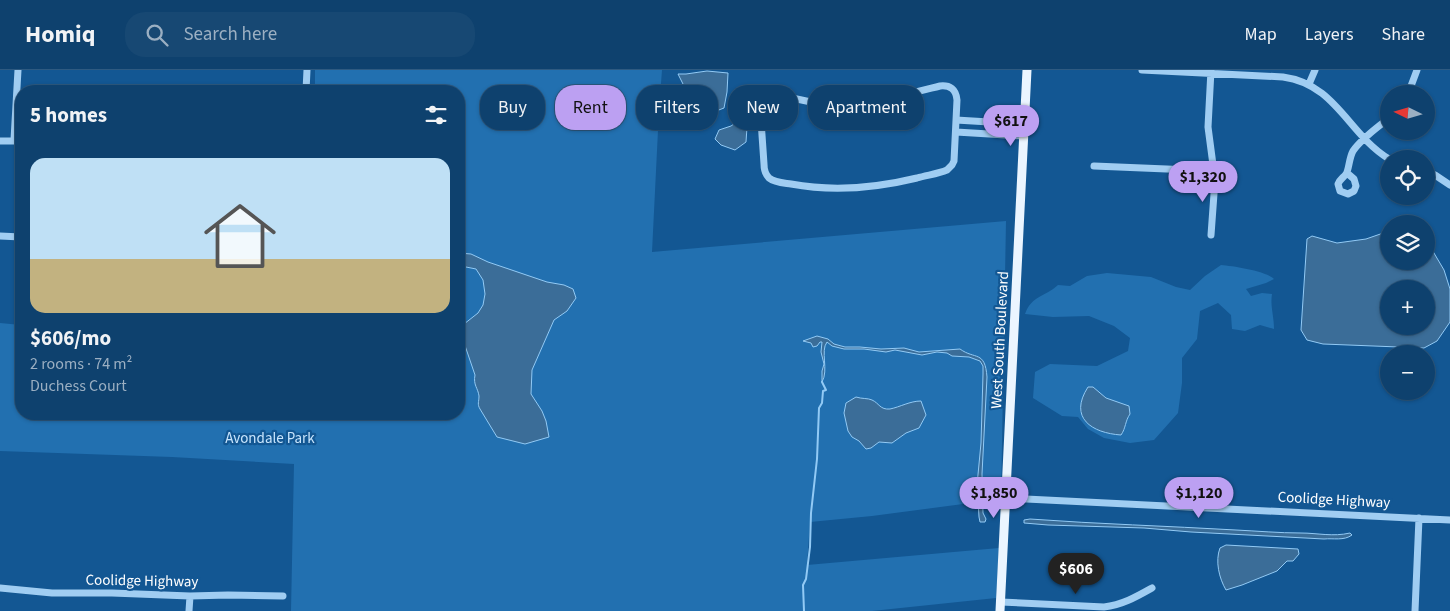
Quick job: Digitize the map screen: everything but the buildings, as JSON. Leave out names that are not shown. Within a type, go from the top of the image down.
[{"type":"main road","name":"West South Boulevard","points":[[1001,607],[1027,70]]},
{"type":"street","points":[[18,70],[18,85]]},
{"type":"street","points":[[306,85],[307,70]]},
{"type":"street","points":[[1142,70],[1283,77],[1300,81],[1321,91],[1364,138],[1380,152]]},
{"type":"street","points":[[1308,84],[1314,70]]},
{"type":"street","points":[[1411,85],[1417,70]]},
{"type":"street","points":[[1210,72],[1208,127],[1215,171],[1212,235]]},
{"type":"street","points":[[944,85],[952,88],[957,95],[956,120],[954,161],[950,168],[945,171],[865,188],[810,187],[775,181],[766,173],[760,106],[764,98],[774,94],[817,103],[850,104],[883,100],[944,85]]},
{"type":"street","points":[[956,120],[1024,124]]},
{"type":"street","points":[[1347,173],[1348,163],[1353,152],[1364,138],[1380,125]]},
{"type":"street","points":[[956,132],[1023,136]]},
{"type":"street","points":[[0,141],[15,140]]},
{"type":"street","points":[[1094,166],[1215,171]]},
{"type":"street","points":[[1435,174],[1450,185]]},
{"type":"street","points":[[0,236],[15,237]]},
{"type":"street","name":"Coolidge Highway","points":[[1006,498],[1450,520]]},
{"type":"street","points":[[1414,611],[1419,518]]},
{"type":"street","name":"Coolidge Highway","points":[[0,588],[40,592],[190,596],[283,596]]},
{"type":"street","points":[[1001,607],[1077,608],[1116,606],[1152,588]]},
{"type":"street","points":[[189,611],[190,596]]},
{"type":"green space","name":"Avondale Park","points":[[315,70],[662,70],[661,85],[636,85],[636,130],[658,130],[652,252],[1006,221],[1001,499],[810,522],[807,565],[999,548],[996,598],[872,611],[291,611],[294,464],[172,457],[0,451],[0,323],[15,324],[15,420],[465,420],[465,85],[315,85]]},
{"type":"green space","points":[[1221,265],[1257,271],[1274,279],[1246,289],[1251,296],[1262,293],[1272,294],[1271,303],[1274,329],[1260,325],[1245,331],[1232,329],[1231,315],[1218,303],[1200,311],[1197,339],[1182,358],[1182,383],[1178,413],[1154,440],[1130,443],[1104,438],[1088,429],[1078,417],[1062,416],[1033,398],[1035,372],[1050,364],[1097,366],[1128,351],[1130,338],[1114,326],[1089,316],[1053,317],[1025,314],[1031,303],[1035,300],[1058,285],[1070,286],[1087,276],[1107,273],[1151,277],[1176,287],[1190,290]],"holes":[[[1088,387],[1103,397],[1123,404],[1127,419],[1124,430],[1115,434],[1098,430],[1084,420],[1080,410]]]},
{"type":"shaded area","points":[[707,71],[728,73],[724,108],[718,110],[718,85],[684,85],[678,74]]},
{"type":"shaded area","points":[[728,127],[728,130],[747,130],[746,142],[735,150],[721,145],[715,139],[719,130]]},
{"type":"shaded area","points":[[1380,234],[1380,270],[1435,270],[1435,255],[1444,270],[1450,289],[1450,322],[1437,341],[1430,345],[1380,346],[1323,344],[1307,340],[1301,330],[1307,239],[1312,236],[1337,243],[1366,239]]},
{"type":"shaded area","points":[[465,254],[471,254],[488,262],[573,289],[576,298],[567,311],[554,320],[532,370],[531,394],[542,411],[549,437],[525,444],[497,437],[479,407],[475,375],[465,346],[465,323],[478,313],[483,305],[485,294],[483,280],[476,269],[466,267]]},
{"type":"shaded area","points":[[817,336],[845,347],[904,348],[919,352],[960,349],[982,359],[987,377],[982,474],[985,522],[980,522],[977,485],[981,443],[983,374],[983,366],[980,361],[969,357],[952,356],[947,353],[937,352],[922,355],[895,350],[886,352],[844,349],[832,346],[827,342],[824,350],[825,372],[822,382],[824,364],[821,352],[822,342],[813,347],[811,343],[803,341]]},
{"type":"shaded area","points":[[1088,387],[1093,387],[1106,398],[1129,406],[1130,414],[1121,435],[1101,431],[1086,422],[1082,415],[1081,407],[1082,398]]},
{"type":"shaded area","points":[[856,397],[872,400],[887,409],[921,401],[926,415],[919,428],[906,433],[892,443],[879,442],[866,449],[848,431],[844,413],[846,403]]},
{"type":"shaded area","points":[[1024,520],[1337,535],[1350,533],[1352,535],[1342,539],[1324,539],[1024,523]]},
{"type":"shaded area","points":[[1226,545],[1298,549],[1299,554],[1293,561],[1287,561],[1277,571],[1226,590],[1221,580],[1218,558],[1220,548]]},
{"type":"waterway","points":[[804,611],[803,585],[806,579],[810,547],[819,408],[822,403],[823,391],[826,390],[822,382]]}]
